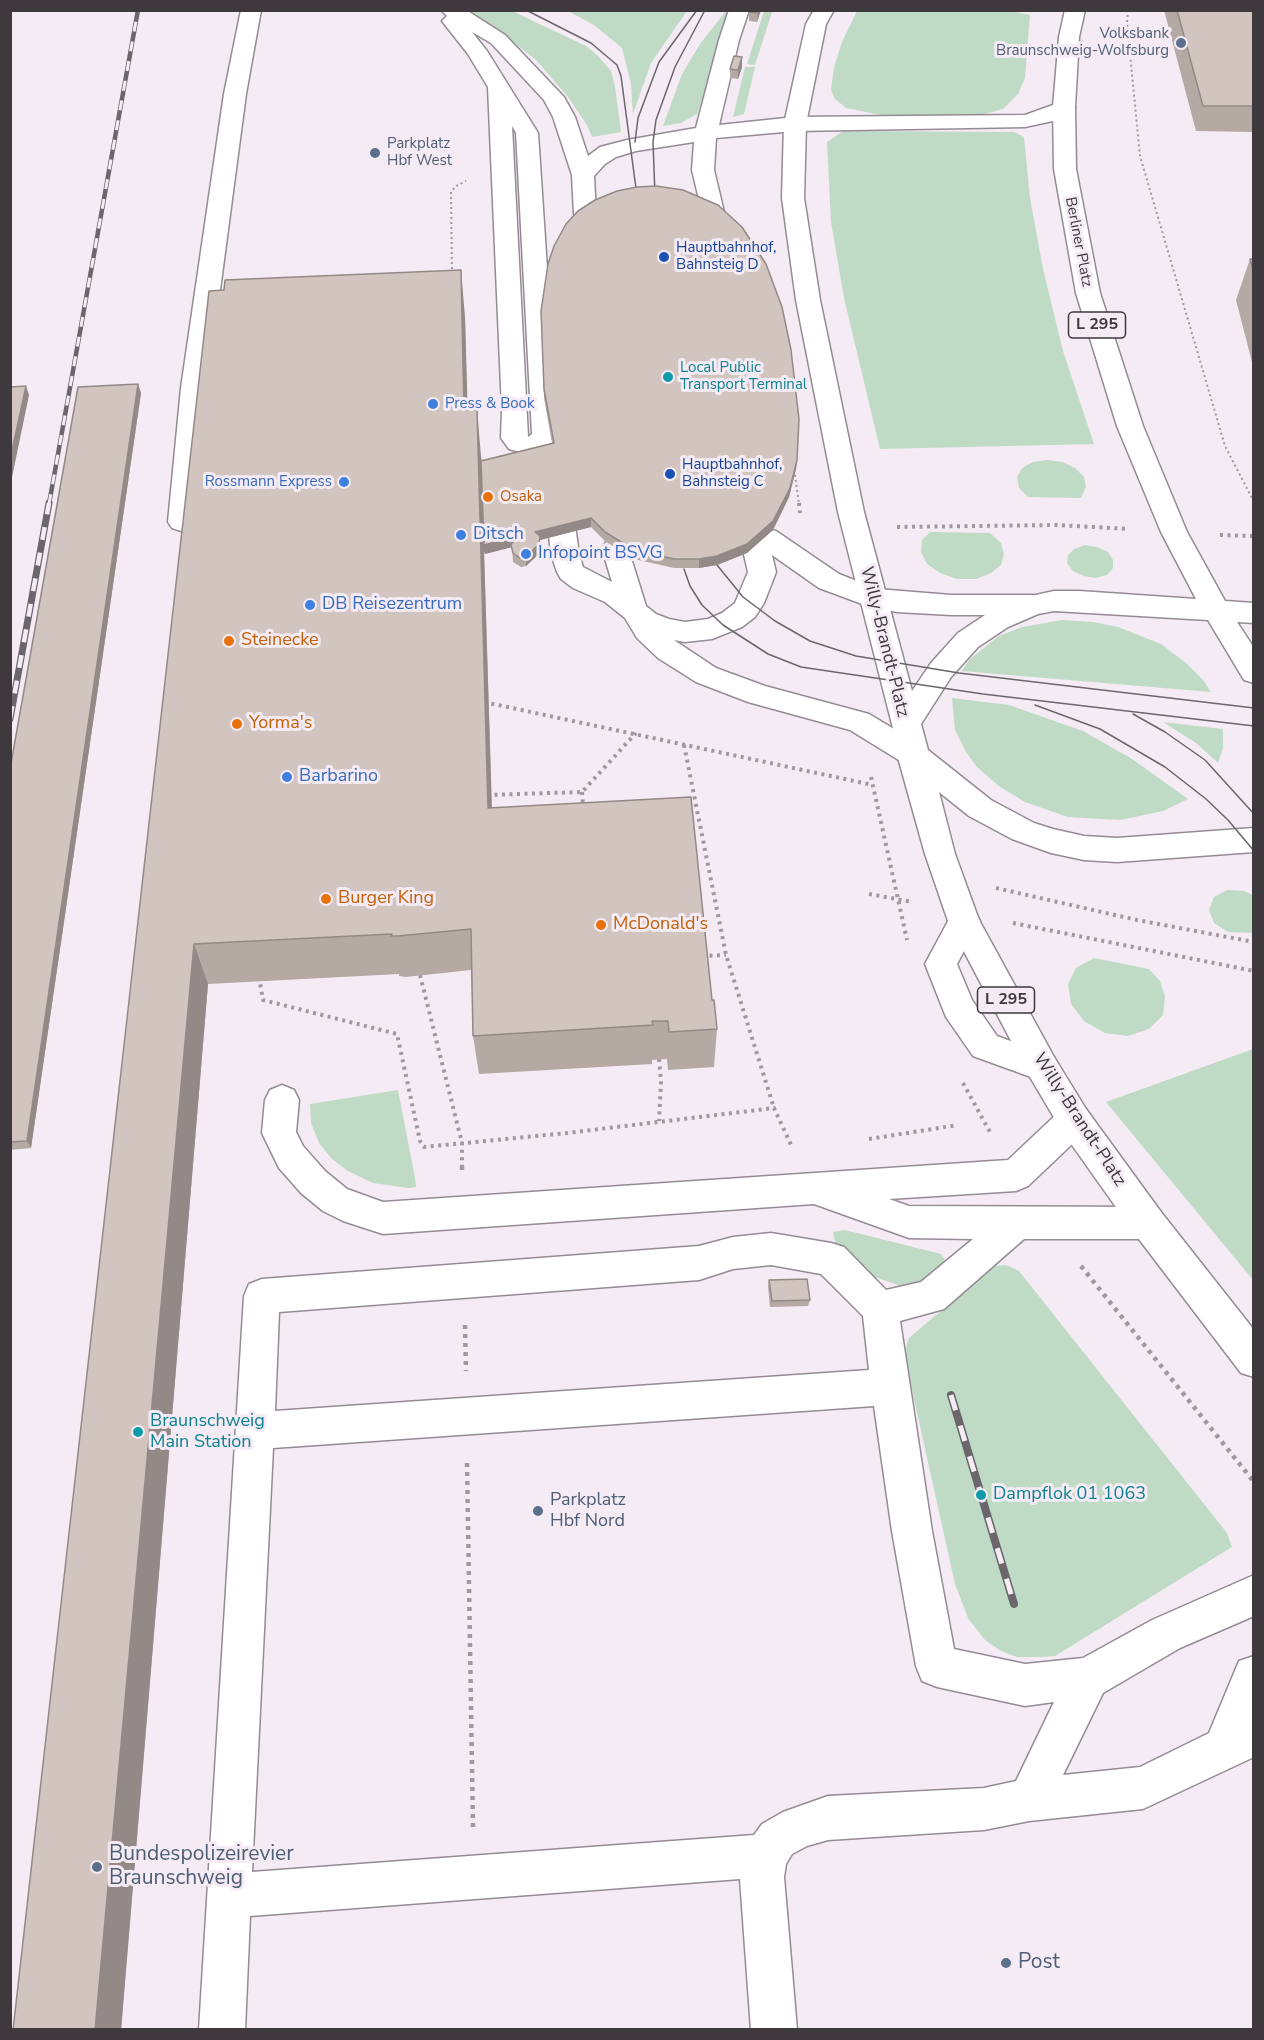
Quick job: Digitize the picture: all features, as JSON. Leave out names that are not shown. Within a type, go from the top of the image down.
[{"type":"main road","points":[[182,539],[194,388],[235,94],[251,10]]},
{"type":"main road","points":[[443,10],[477,51],[527,132],[544,418],[543,440],[537,445],[518,443],[514,438],[517,452],[523,460],[552,472],[555,477],[565,554],[571,572],[583,581],[615,596],[646,621],[664,628],[697,631],[723,625],[745,610],[762,572],[761,542],[829,581],[873,598],[897,602],[951,605],[1032,605]]},
{"type":"main road","points":[[451,10],[498,39],[553,97],[564,117],[584,175],[585,214]]},
{"type":"main road","points":[[712,212],[703,170],[706,134],[729,40],[739,10]]},
{"type":"main road","name":"L 295","points":[[795,124],[816,24],[824,10]]},
{"type":"main road","name":"Berliner Platz","points":[[1075,10],[1069,37],[1064,107],[1065,169],[1088,293],[1130,426],[1174,532],[1216,612]]},
{"type":"main road","points":[[584,175],[597,159],[608,152],[706,134],[795,124],[1025,121],[1064,107]]},
{"type":"main road","name":"Willy-Brandt-Platz","points":[[795,124],[793,198],[808,300],[855,530],[929,820],[964,921],[1042,1067],[1074,1120],[1148,1223],[1254,1360]]},
{"type":"main road","points":[[653,142],[686,150],[696,158],[703,170]]},
{"type":"main road","points":[[616,549],[633,609],[647,631],[668,651],[706,675],[758,695],[859,722],[909,739],[980,808],[1023,831],[1084,849],[1117,850],[1254,840]]},
{"type":"main road","points":[[909,739],[940,670],[957,650],[998,620],[1032,605],[1054,600],[1254,613]]},
{"type":"main road","name":"L 295","points":[[1216,612],[1254,674]]},
{"type":"main road","points":[[964,921],[941,964],[958,1007],[985,1046],[1042,1067]]},
{"type":"main road","points":[[282,1100],[279,1133],[291,1158],[313,1182],[335,1200],[356,1210],[383,1218],[1016,1174],[1074,1120]]},
{"type":"main road","points":[[814,1189],[909,1222],[1148,1223]]},
{"type":"main road","points":[[880,1309],[931,1297],[1017,1223]]},
{"type":"main road","points":[[222,2030],[261,1296],[699,1263],[734,1253],[771,1249],[831,1259],[880,1309],[890,1387],[937,1666],[1025,1685],[1088,1678],[1166,1634],[1254,1595]]},
{"type":"main road","points":[[254,1431],[890,1387]]},
{"type":"main road","points":[[774,2030],[762,1877],[765,1856],[777,1839],[798,1827],[828,1818],[984,1809],[1029,1800],[1143,1788],[1239,1742],[1254,1676]]},
{"type":"main road","points":[[1029,1800],[1088,1678]]},
{"type":"main road","points":[[229,1896],[765,1856]]},
{"type":"path","points":[[1128,10],[1127,23],[1140,156],[1225,446],[1254,502]]},
{"type":"path","points":[[451,192],[453,285]]},
{"type":"path","points":[[897,527],[1057,525],[1131,529]]},
{"type":"path","points":[[1246,536],[1254,536]]},
{"type":"path","points":[[477,701],[873,785]]},
{"type":"path","points":[[583,814],[582,792],[636,733]]},
{"type":"path","points":[[684,745],[726,955],[774,1108],[794,1150]]},
{"type":"path","points":[[478,795],[582,792]]},
{"type":"path","points":[[993,887],[1137,920],[1254,942]]},
{"type":"path","points":[[869,894],[920,904]]},
{"type":"path","points":[[1002,920],[1254,971]]},
{"type":"path","points":[[699,956],[726,955]]},
{"type":"path","points":[[258,971],[263,1000],[397,1034],[420,1142],[424,1147],[774,1108]]},
{"type":"path","points":[[420,975],[462,1143],[463,1212]]},
{"type":"path","points":[[659,1059],[661,1082],[659,1121]]},
{"type":"path","points":[[864,1139],[958,1125]]},
{"type":"path","points":[[1076,1260],[1254,1482]]},
{"type":"path","points":[[464,1282],[474,1876]]},
{"type":"green space","points":[[1007,10],[1030,15],[1025,78],[1018,94],[1003,109],[981,115],[957,117],[886,116],[846,108],[835,99],[831,90],[834,67],[842,42],[857,11]]},
{"type":"green space","points":[[467,11],[512,11],[586,46],[611,71],[621,132],[592,137],[587,125],[568,97],[536,60],[504,35]]},
{"type":"green space","points":[[568,11],[687,11],[651,63],[633,114],[631,84],[622,48],[594,25]]},
{"type":"green space","points":[[726,11],[731,11],[697,114],[681,123],[663,126],[682,74],[700,44]]},
{"type":"green space","points":[[764,11],[772,12],[755,65],[747,64]]},
{"type":"green space","points":[[745,67],[755,67],[744,114],[733,117]]},
{"type":"green space","points":[[843,131],[1014,132],[1024,137],[1030,198],[1043,269],[1063,351],[1094,444],[880,449],[844,298],[831,222],[827,142]]},
{"type":"green space","points":[[1047,460],[1062,462],[1075,468],[1084,477],[1086,487],[1081,498],[1028,497],[1019,488],[1017,477],[1022,468],[1033,462]]},
{"type":"green space","points":[[930,532],[990,533],[1001,543],[1004,554],[1001,565],[991,573],[976,579],[957,579],[940,573],[927,564],[921,552],[922,540]]},
{"type":"green space","points":[[1085,545],[1108,552],[1113,560],[1113,568],[1107,575],[1096,578],[1084,576],[1073,571],[1067,563],[1068,555],[1074,549]]},
{"type":"green space","points":[[1062,620],[1093,622],[1118,627],[1161,644],[1186,663],[1211,692],[962,671],[969,660],[999,636],[1022,627]]},
{"type":"green space","points":[[952,698],[1009,705],[1083,731],[1132,759],[1188,799],[1163,811],[1120,820],[1068,817],[1025,802],[1000,787],[977,767],[966,752],[955,730]]},
{"type":"green space","points":[[1163,722],[1223,729],[1223,748],[1218,763],[1196,743]]},
{"type":"green space","points":[[1227,890],[1244,891],[1253,895],[1253,933],[1228,932],[1214,923],[1209,910],[1214,897]]},
{"type":"green space","points":[[1094,958],[1149,969],[1160,981],[1165,996],[1163,1015],[1149,1029],[1128,1036],[1105,1033],[1084,1021],[1071,1004],[1068,984],[1076,968]]},
{"type":"green space","points":[[1254,1049],[1253,1280],[1106,1102]]},
{"type":"green space","points":[[398,1090],[416,1187],[373,1183],[348,1171],[332,1159],[319,1143],[311,1123],[310,1104]]},
{"type":"green space","points":[[845,1230],[941,1254],[946,1262],[916,1291],[854,1270],[836,1247],[833,1232]]},
{"type":"green space","points":[[1006,1265],[1019,1271],[1227,1533],[1232,1547],[1055,1656],[1017,1657],[1001,1651],[985,1640],[968,1618],[955,1584],[904,1354],[909,1338],[993,1266]]},
{"type":"building","points":[[759,10],[758,13],[749,12]]},
{"type":"building","points":[[1177,10],[1254,10],[1254,106],[1203,106]]},
{"type":"building","points":[[734,56],[742,57],[738,70],[730,69]]},
{"type":"building","name":"Local Public Transport Terminal","points":[[656,186],[683,190],[718,205],[742,227],[766,264],[782,307],[791,350],[799,419],[797,460],[790,488],[773,521],[747,544],[717,556],[674,559],[634,550],[605,532],[591,518],[535,532],[540,536],[539,544],[526,557],[520,558],[513,553],[511,545],[516,537],[484,545],[481,461],[554,443],[544,389],[541,311],[548,264],[554,246],[566,224],[578,211],[595,200],[617,191]]},
{"type":"building","points":[[1250,259],[1254,259],[1254,273]]},
{"type":"building","name":"Braunschweig Main Station","points":[[461,270],[464,410],[477,410],[488,808],[691,797],[717,1029],[669,1032],[668,1021],[652,1021],[653,1025],[473,1036],[471,929],[398,936],[391,936],[392,934],[194,944],[95,2030],[13,2030],[209,291],[224,290],[225,280]]},
{"type":"building","points":[[138,384],[27,1141],[10,1142],[10,769],[78,387]]},
{"type":"building","points":[[26,386],[10,460],[10,387]]},
{"type":"building","points":[[807,1279],[810,1300],[772,1301],[769,1280]]},
{"type":"tram line","points":[[526,10],[591,43],[617,65],[621,76],[637,196]]},
{"type":"tram line","points":[[635,142],[638,118],[659,62],[697,10]]},
{"type":"tram line","points":[[655,195],[653,142],[656,120],[675,67],[705,10]]},
{"type":"tram line","points":[[717,565],[743,597],[775,621],[810,641],[856,656],[959,673],[1254,708]]},
{"type":"tram line","points":[[684,569],[690,586],[702,605],[723,625],[768,654],[801,667],[983,694],[1254,726]]},
{"type":"tram line","points":[[1035,705],[1100,729],[1165,767],[1206,799],[1228,820],[1254,851]]},
{"type":"tram line","points":[[1133,714],[1165,732],[1205,760],[1254,814]]},
{"type":"railway","points":[[49,504],[138,10]]},
{"type":"railway","points":[[10,719],[49,503]]},
{"type":"railway","points":[[951,1395],[1014,1604]]},
{"type":"place","name":"Volksbank Braunschweig-Wolfsburg","points":[[1181,43]]},
{"type":"place","name":"Parkplatz Hbf West","points":[[375,153]]},
{"type":"place","name":"Hauptbahnhof, Bahnsteig D","points":[[664,257]]},
{"type":"place","name":"Local Public Transport Terminal","points":[[668,377]]},
{"type":"place","name":"Press & Book","points":[[433,404]]},
{"type":"place","name":"Hauptbahnhof, Bahnsteig C","points":[[670,474]]},
{"type":"place","name":"Rossmann Express","points":[[344,482]]},
{"type":"place","name":"Osaka","points":[[488,497]]},
{"type":"place","name":"Ditsch","points":[[461,535]]},
{"type":"place","name":"Infopoint BSVG","points":[[526,554]]},
{"type":"place","name":"DB Reisezentrum","points":[[310,605]]},
{"type":"place","name":"Steinecke","points":[[229,641]]},
{"type":"place","name":"Yorma's","points":[[237,724]]},
{"type":"place","name":"Barbarino","points":[[287,777]]},
{"type":"place","name":"Burger King","points":[[326,899]]},
{"type":"place","name":"McDonald's","points":[[601,925]]},
{"type":"place","name":"Braunschweig Main Station","points":[[138,1432]]},
{"type":"place","name":"Dampflok 01 1063","points":[[981,1495]]},
{"type":"place","name":"Parkplatz Hbf Nord","points":[[538,1511]]},
{"type":"place","name":"Bundespolizeirevier Braunschweig","points":[[97,1867]]},
{"type":"place","name":"Post","points":[[1006,1963]]}]
